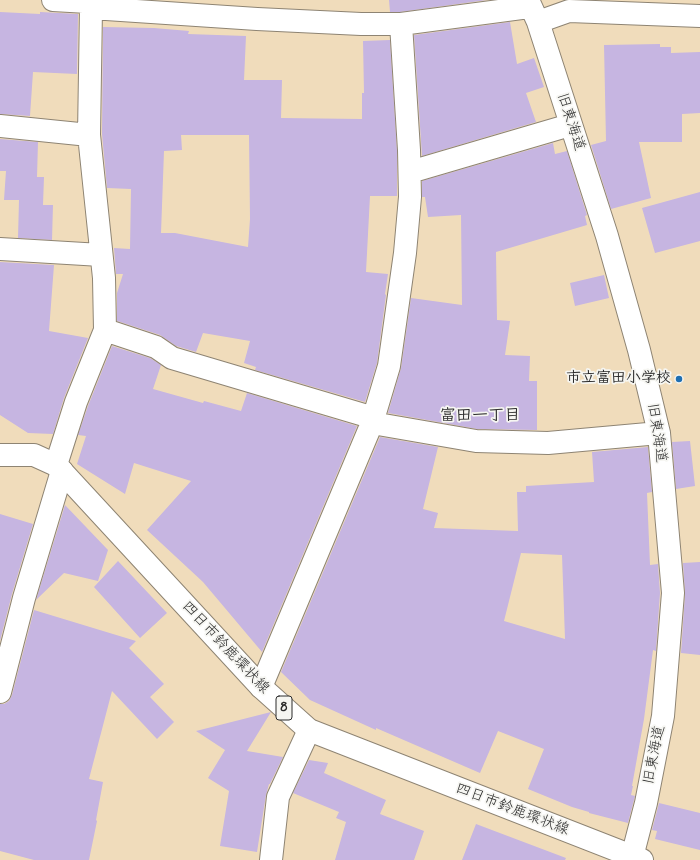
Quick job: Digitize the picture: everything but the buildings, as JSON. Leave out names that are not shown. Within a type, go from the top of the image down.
[{"type":"street","points":[[0,692],[76,402],[105,330],[104,278],[89,135],[92,8],[88,2],[60,0]]},
{"type":"street","points":[[92,8],[361,24],[401,24],[532,10],[700,16]]},
{"type":"street","name":"旧東海道","points":[[532,10],[607,236],[639,350],[659,433],[673,593],[663,716],[635,859]]},
{"type":"street","points":[[260,687],[373,420],[388,366],[405,254],[409,204],[410,172],[401,24]]},
{"type":"street","points":[[410,172],[570,125]]},
{"type":"street","points":[[0,126],[89,135]]},
{"type":"street","points":[[0,249],[101,255]]},
{"type":"street","points":[[105,330],[156,347],[172,358],[373,420],[476,441],[548,444],[659,433]]},
{"type":"street","name":"四日市鈴鹿環状線","points":[[0,456],[34,455],[59,468],[260,687],[309,730],[635,859]]},
{"type":"street","points":[[272,860],[278,797],[309,730]]},
{"type":"place","name":"市立富田小学校","points":[[679,379]]},
{"type":"district","name":"富田一丁目","points":[[480,417]]}]
